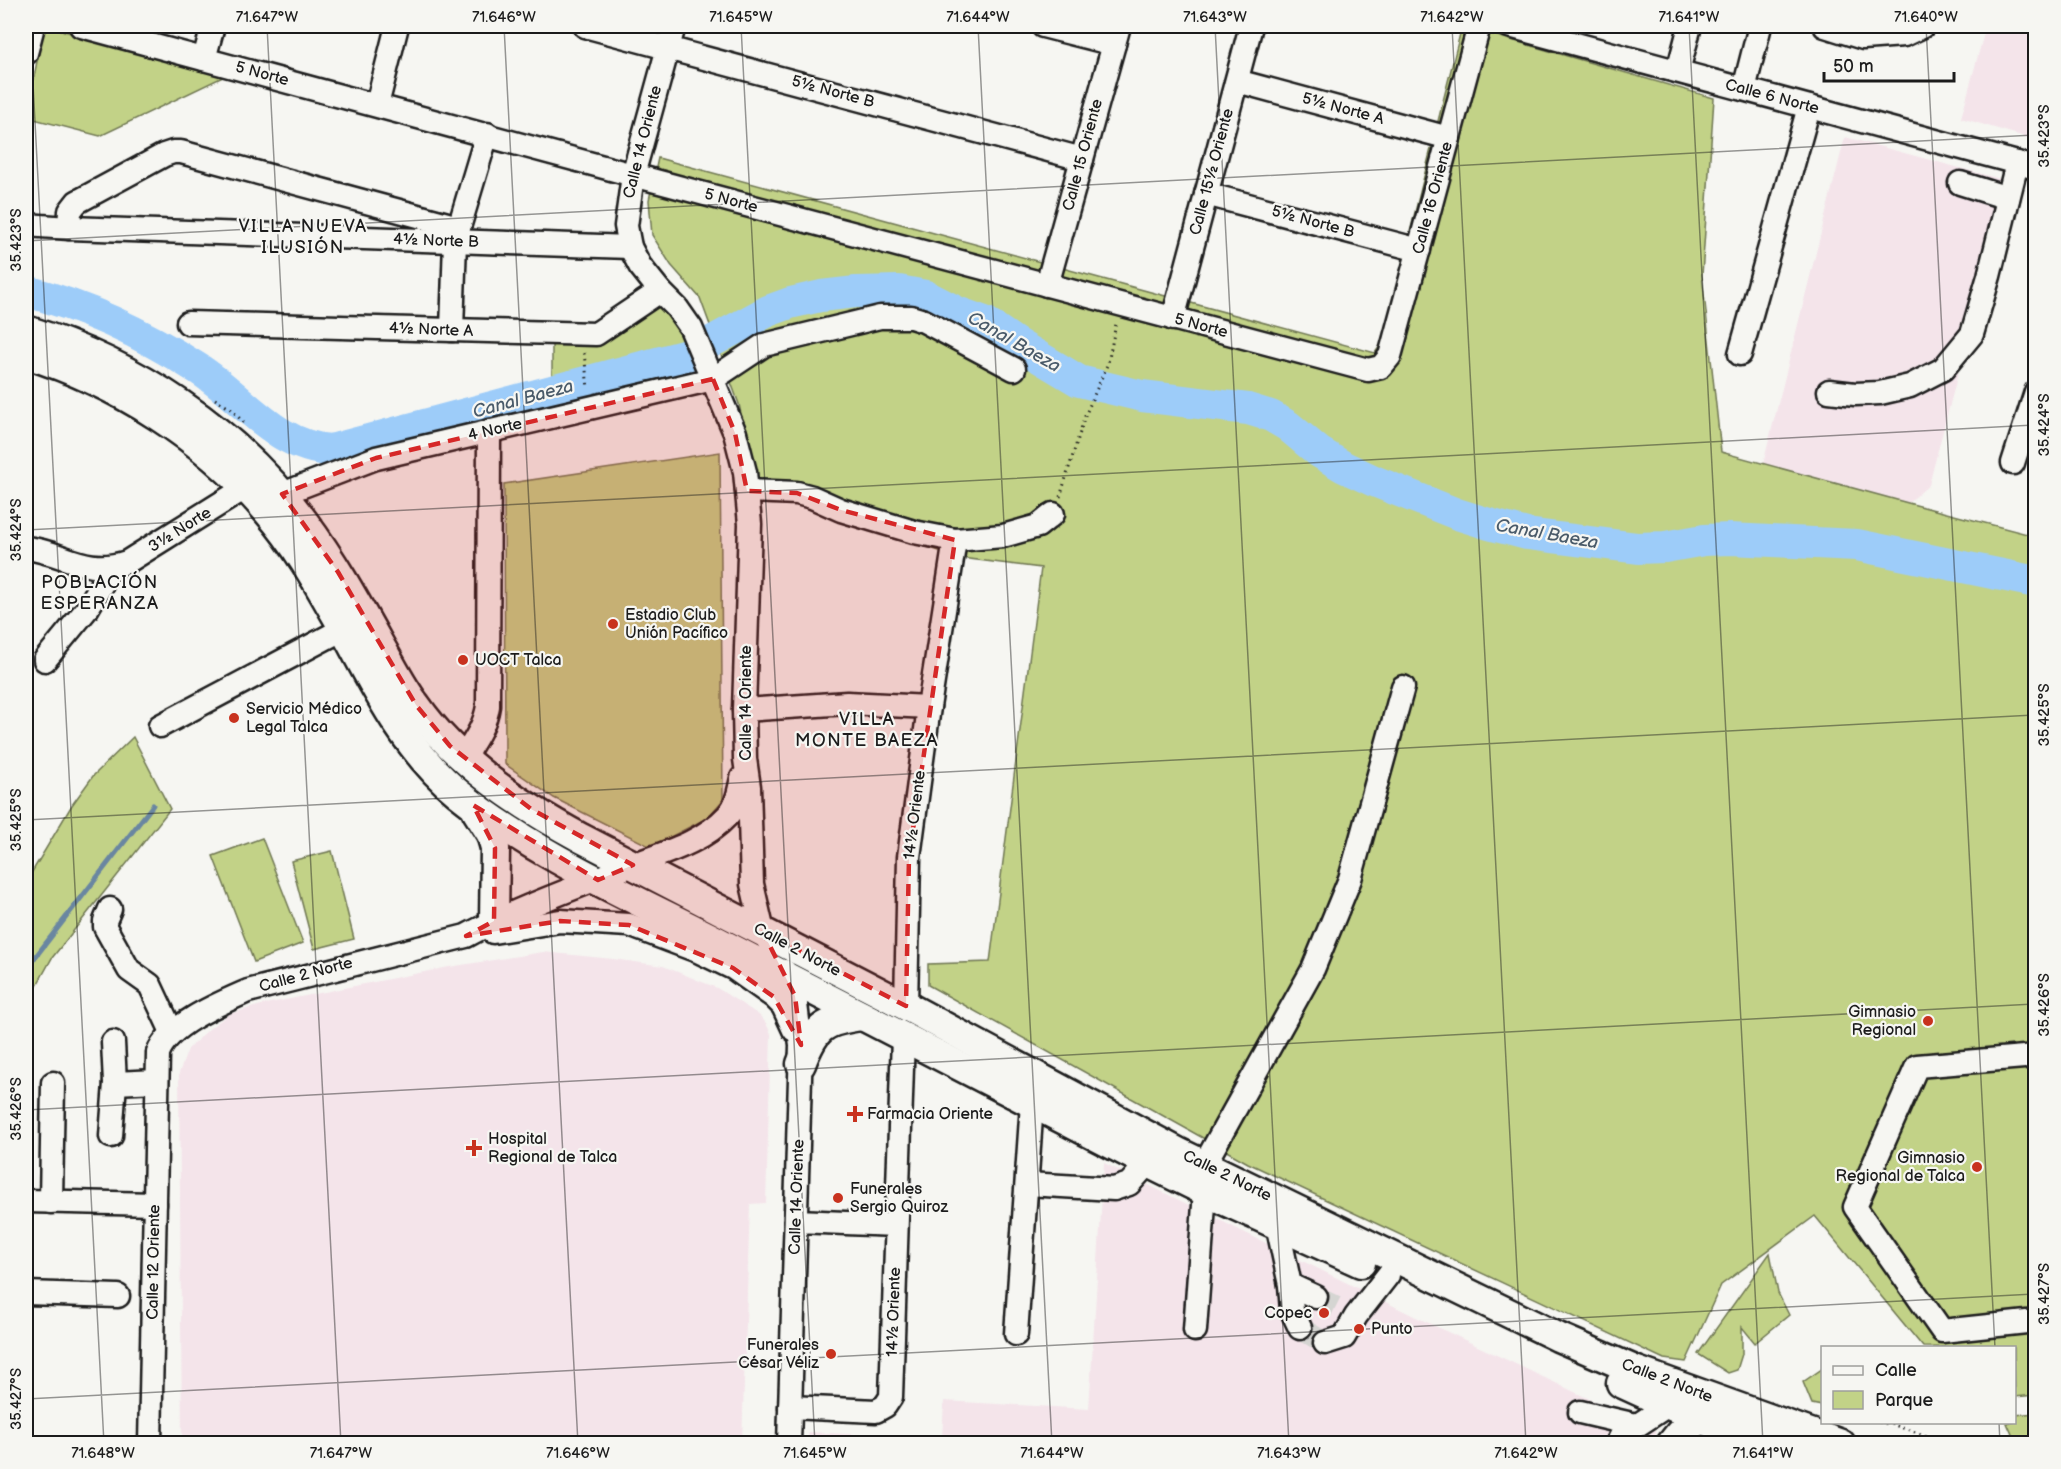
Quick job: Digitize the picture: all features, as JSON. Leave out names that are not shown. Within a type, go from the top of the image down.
[{"type":"main road","points":[[26,330],[61,341],[106,360],[184,406],[233,445],[282,494],[304,522],[338,572],[416,705],[450,746],[483,775],[531,809],[633,865]]},
{"type":"main road","points":[[26,354],[96,380],[147,409],[218,462],[267,511],[304,560],[384,702],[417,751],[447,784],[514,834],[598,879]]},
{"type":"main road","points":[[473,805],[491,834],[495,848],[494,921]]},
{"type":"main road","name":"Calle 2 Norte","points":[[633,865],[906,1006],[1205,1178],[1277,1224],[1668,1405],[1766,1443]]},
{"type":"main road","name":"Calle 2 Norte","points":[[598,879],[1148,1163],[1205,1178],[1599,1355],[1681,1388],[1841,1443]]},
{"type":"main road","points":[[801,1054],[818,1030],[844,1018],[862,1016]]},
{"type":"main road","points":[[1671,1443],[1679,1434],[1700,1419]]},
{"type":"street","points":[[26,53],[33,26]]},
{"type":"street","name":"5 Norte","points":[[81,26],[1173,319],[1368,370],[1381,367]]},
{"type":"street","points":[[204,59],[213,26]]},
{"type":"street","points":[[377,105],[397,26]]},
{"type":"street","name":"5½ Norte B","points":[[585,26],[1082,159]]},
{"type":"street","name":"Calle 14 Oriente","points":[[674,26],[633,175],[626,226],[630,247],[640,266],[677,308],[691,328],[735,433],[747,491],[750,524],[744,710],[752,884],[763,932],[788,978],[797,1004],[801,1054],[789,1443]]},
{"type":"street","points":[[1043,26],[1116,35]]},
{"type":"street","name":"Calle 15½ Oriente","points":[[1173,319],[1251,26]]},
{"type":"street","name":"Calle 16 Oriente","points":[[1381,367],[1390,356],[1479,26]]},
{"type":"street","name":"Calle 6 Norte","points":[[1509,26],[2026,165]]},
{"type":"street","points":[[1678,71],[1690,26]]},
{"type":"street","points":[[1744,88],[1760,26]]},
{"type":"street","points":[[1825,26],[1863,38],[1904,35],[1923,26]]},
{"type":"street","name":"Calle 15 Oriente","points":[[1047,285],[1116,35]]},
{"type":"street","name":"5½ Norte A","points":[[1237,81],[1449,138]]},
{"type":"street","points":[[1740,354],[1809,107]]},
{"type":"street","points":[[452,330],[457,234],[487,134]]},
{"type":"street","points":[[69,228],[70,211],[77,202],[164,155],[182,152],[457,234]]},
{"type":"street","points":[[1829,391],[1855,394],[1880,393],[1910,386],[1943,369],[1972,334],[2008,198],[2026,165]]},
{"type":"street","points":[[1960,183],[2008,198]]},
{"type":"street","name":"5½ Norte B","points":[[1206,194],[1419,250]]},
{"type":"street","name":"4½ Norte B","points":[[26,225],[69,228],[457,234],[630,247]]},
{"type":"street","name":"4½ Norte A","points":[[188,323],[596,334],[660,291]]},
{"type":"street","points":[[709,369],[764,345],[880,317],[896,316],[924,321],[1014,369]]},
{"type":"street","name":"4 Norte","points":[[282,494],[376,458],[589,407],[709,369]]},
{"type":"street","points":[[2013,463],[2036,392]]},
{"type":"street","points":[[464,757],[481,729],[488,706],[489,431]]},
{"type":"street","name":"3½ Norte","points":[[26,548],[42,550],[71,562],[92,567],[112,567],[127,562],[245,488]]},
{"type":"street","points":[[747,491],[797,493],[954,547],[1038,526],[1053,514]]},
{"type":"street","name":"14½ Oriente","points":[[906,1006],[909,857],[954,547]]},
{"type":"street","points":[[45,660],[87,609],[112,567]]},
{"type":"street","points":[[160,726],[343,629]]},
{"type":"street","points":[[1195,1330],[1205,1178],[1313,969],[1350,879],[1402,687]]},
{"type":"street","points":[[744,710],[847,703],[929,707]]},
{"type":"street","name":"Calle 2 Norte","points":[[172,1032],[248,990],[466,936],[494,921],[701,836],[728,816],[735,805],[745,759]]},
{"type":"street","points":[[110,909],[105,927],[129,970],[150,985],[172,1032],[158,1053],[157,1081],[115,1083]]},
{"type":"street","points":[[466,936],[560,921],[629,925],[700,952],[733,968],[774,997],[783,1006],[801,1054]]},
{"type":"street","name":"14½ Oriente","points":[[790,1407],[871,1411],[889,1402],[892,1392],[903,1037]]},
{"type":"street","points":[[111,1136],[115,1083],[113,1042]]},
{"type":"street","points":[[2036,1056],[1917,1066],[1855,1208],[1942,1332],[2036,1321]]},
{"type":"street","name":"Calle 12 Oriente","points":[[150,1443],[157,1081]]},
{"type":"street","points":[[51,1202],[53,1083]]},
{"type":"street","points":[[1016,1334],[1032,1103]]},
{"type":"street","points":[[1027,1184],[1114,1189],[1129,1184],[1148,1163]]},
{"type":"street","points":[[26,1201],[155,1204]]},
{"type":"street","points":[[796,1221],[896,1225]]},
{"type":"street","points":[[1277,1224],[1290,1286],[1292,1311],[1300,1328]]},
{"type":"street","points":[[1325,1343],[1344,1337],[1349,1313],[1388,1275]]},
{"type":"street","points":[[1290,1286],[1316,1298]]},
{"type":"street","points":[[26,1293],[118,1296]]},
{"type":"street","points":[[1617,1443],[1621,1436],[1668,1405]]},
{"type":"street","points":[[1580,1412],[1636,1425]]},
{"type":"path","points":[[1053,514],[1085,416],[1108,363],[1121,304]]},
{"type":"path","points":[[586,363],[589,407]]},
{"type":"path","points":[[1886,1424],[1951,1443]]},
{"type":"highlighted area","points":[[713,379],[735,433],[747,491],[797,493],[841,510],[955,540],[909,857],[906,1006],[763,932],[795,996],[801,1045],[774,997],[733,968],[629,925],[560,921],[466,936],[494,921],[495,848],[473,805],[598,880],[633,865],[531,809],[450,746],[416,705],[338,572],[282,494],[376,458]]},
{"type":"shaded area","points":[[1986,26],[2035,26],[2035,140],[1961,118]]},
{"type":"shaded area","points":[[1845,137],[2008,181],[1929,485],[1908,503],[1763,464]]},
{"type":"shaded area","name":"Hospital Regional de Talca","points":[[543,952],[663,966],[717,988],[759,1015],[771,1034],[766,1203],[750,1204],[742,1443],[182,1443],[179,1073],[188,1049],[229,1014],[265,1004],[449,967]]},
{"type":"shaded area","points":[[1104,1163],[1416,1317],[1657,1431],[1651,1444],[808,1444],[808,1432],[942,1439],[944,1401],[1089,1409]]},
{"type":"green space","points":[[44,26],[225,76],[100,136],[26,117]]},
{"type":"green space","points":[[1462,26],[1714,98],[1702,275],[1721,452],[2035,536],[2035,1395],[2016,1397],[2016,1346],[1922,1346],[1815,1216],[1721,1285],[1686,1362],[1664,1359],[1248,1163],[928,985],[928,964],[990,962],[1041,568],[961,558],[787,502],[759,500],[739,404],[700,298],[671,265],[652,235],[649,200],[658,158],[1375,353],[1382,343]]},
{"type":"green space","points":[[658,298],[692,341],[631,360],[552,379],[552,338],[596,338]]},
{"type":"green space","name":"Estadio Club Unión Pacífico","points":[[720,452],[723,800],[707,818],[651,847],[554,798],[505,764],[504,484]]},
{"type":"green space","points":[[133,737],[170,809],[52,958],[26,1005],[26,879],[93,776]]},
{"type":"green space","points":[[262,838],[303,943],[254,962],[213,856]]},
{"type":"green space","points":[[332,851],[354,939],[314,949],[291,861]]},
{"type":"green space","points":[[1770,1253],[1778,1293],[1789,1315],[1755,1343],[1742,1327],[1742,1354],[1737,1370],[1728,1373],[1698,1354]]},
{"type":"green space","points":[[1821,1370],[1821,1406],[1812,1404],[1803,1382]]},
{"type":"green space","points":[[2035,1413],[2035,1443],[2016,1443],[2007,1424],[2016,1424],[2016,1415]]},
{"type":"waterway","name":"Canal Baeza","points":[[26,291],[93,313],[136,333],[213,379],[276,430],[311,447],[331,450],[687,355],[768,311],[790,303],[821,296],[856,292],[899,291],[926,296],[957,312],[985,322],[1079,381],[1142,396],[1248,409],[1271,416],[1288,426],[1319,452],[1374,481],[1457,514],[1527,534],[1638,548],[1730,539],[1857,545],[2036,582]]},
{"type":"waterway","points":[[26,969],[153,805]]},
{"type":"tunnel","points":[[1316,1297],[1342,1310]]},
{"type":"tunnel","points":[[1300,1328],[1325,1343]]},
{"type":"place","name":"Estadio Club Unión Pacífico","points":[[613,624]]},
{"type":"place","name":"UOCT Talca","points":[[463,660]]},
{"type":"place","name":"Servicio Médico Legal Talca","points":[[234,718]]},
{"type":"place","name":"Gimnasio Regional","points":[[1928,1021]]},
{"type":"place","name":"Farmacia Oriente","points":[[855,1114]]},
{"type":"place","name":"Hospital Regional de Talca","points":[[474,1148]]},
{"type":"place","name":"Gimnasio Regional de Talca","points":[[1977,1167]]},
{"type":"place","name":"Funerales Sergio Quiroz","points":[[838,1198]]},
{"type":"place","name":"Copec","points":[[1324,1313]]},
{"type":"place","name":"Punto","points":[[1359,1329]]},
{"type":"place","name":"Funerales César Véliz","points":[[831,1354]]},
{"type":"district","name":"VILLA NUEVA ILUSIÓN","points":[[303,236]]},
{"type":"district","name":"POBLACIÓN ESPERANZA","points":[[100,592]]},
{"type":"district","name":"VILLA MONTE BAEZA","points":[[867,729]]}]
